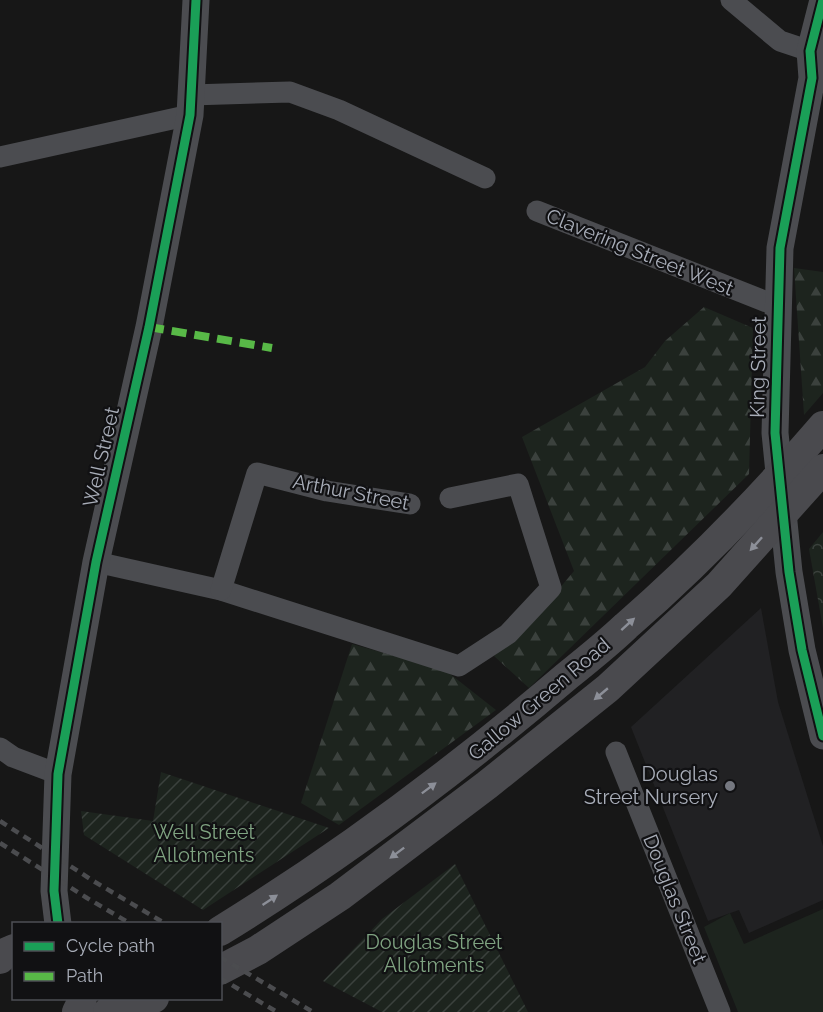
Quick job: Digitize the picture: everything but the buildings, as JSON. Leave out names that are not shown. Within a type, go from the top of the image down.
[{"type":"main road","name":"Gallow Green Road","points":[[222,930],[314,870],[427,790],[513,723],[626,626],[692,565],[823,426]]},
{"type":"main road","name":"Gallow Green Road","points":[[222,969],[258,950],[340,896],[487,785],[608,688],[719,585],[823,469]]},
{"type":"main road","points":[[0,959],[12,949]]},
{"type":"main road","points":[[108,1012],[150,1000]]},
{"type":"street","name":"Well Street","points":[[58,922],[54,891],[58,774],[96,562],[149,327],[191,105],[196,0]]},
{"type":"street","points":[[731,0],[780,41],[810,51]]},
{"type":"street","name":"King Street","points":[[823,0],[810,51],[812,78],[780,248],[775,433],[789,572],[802,650],[823,736]]},
{"type":"street","points":[[0,157],[191,105],[290,92],[339,110],[485,178]]},
{"type":"street","name":"Clavering Street West","points":[[537,211],[777,306]]},
{"type":"street","name":"Arthur Street","points":[[221,590],[257,473],[327,491],[410,504]]},
{"type":"street","points":[[96,562],[221,590],[459,666],[508,634],[551,588],[518,484],[450,498]]},
{"type":"street","points":[[0,748],[13,757],[58,774]]},
{"type":"street","name":"Douglas Street","points":[[616,752],[720,1012]]},
{"type":"street","name":"Well Street","points":[[40,922],[54,891]]},
{"type":"shaded area","name":"Douglas Street Nursery","points":[[761,608],[778,702],[823,846],[823,900],[749,933],[739,910],[708,921],[631,727]]},
{"type":"green space","points":[[794,268],[823,272],[823,393],[804,415]]},
{"type":"green space","points":[[704,307],[753,328],[749,474],[529,688],[494,656],[527,627],[574,571],[522,437],[645,367],[665,341]]},
{"type":"green space","points":[[823,532],[823,628],[809,549]]},
{"type":"green space","points":[[352,644],[445,670],[496,710],[339,825],[301,803]]},
{"type":"green space","name":"Well Street Allotments","points":[[161,772],[329,828],[203,910],[84,835],[81,811],[153,821]]},
{"type":"green space","name":"Douglas Street Allotments","points":[[455,864],[528,1012],[382,1012],[323,981],[382,919]]},
{"type":"green space","points":[[823,909],[823,1012],[738,1012],[704,927],[730,913],[744,944]]},
{"type":"railway","points":[[0,821],[163,922]]},
{"type":"railway","points":[[0,843],[128,922]]},
{"type":"railway","points":[[222,958],[313,1012]]},
{"type":"railway","points":[[222,979],[277,1012]]},
{"type":"marked path","points":[[149,327],[272,348]]},
{"type":"cycle path","points":[[58,922],[54,891],[58,774],[96,562],[149,327],[190,115],[196,0]]},
{"type":"cycle path","points":[[823,0],[810,51],[812,78],[780,248],[775,433],[789,572],[802,650],[823,736]]},
{"type":"place","name":"Douglas Street Nursery","points":[[730,786]]}]
